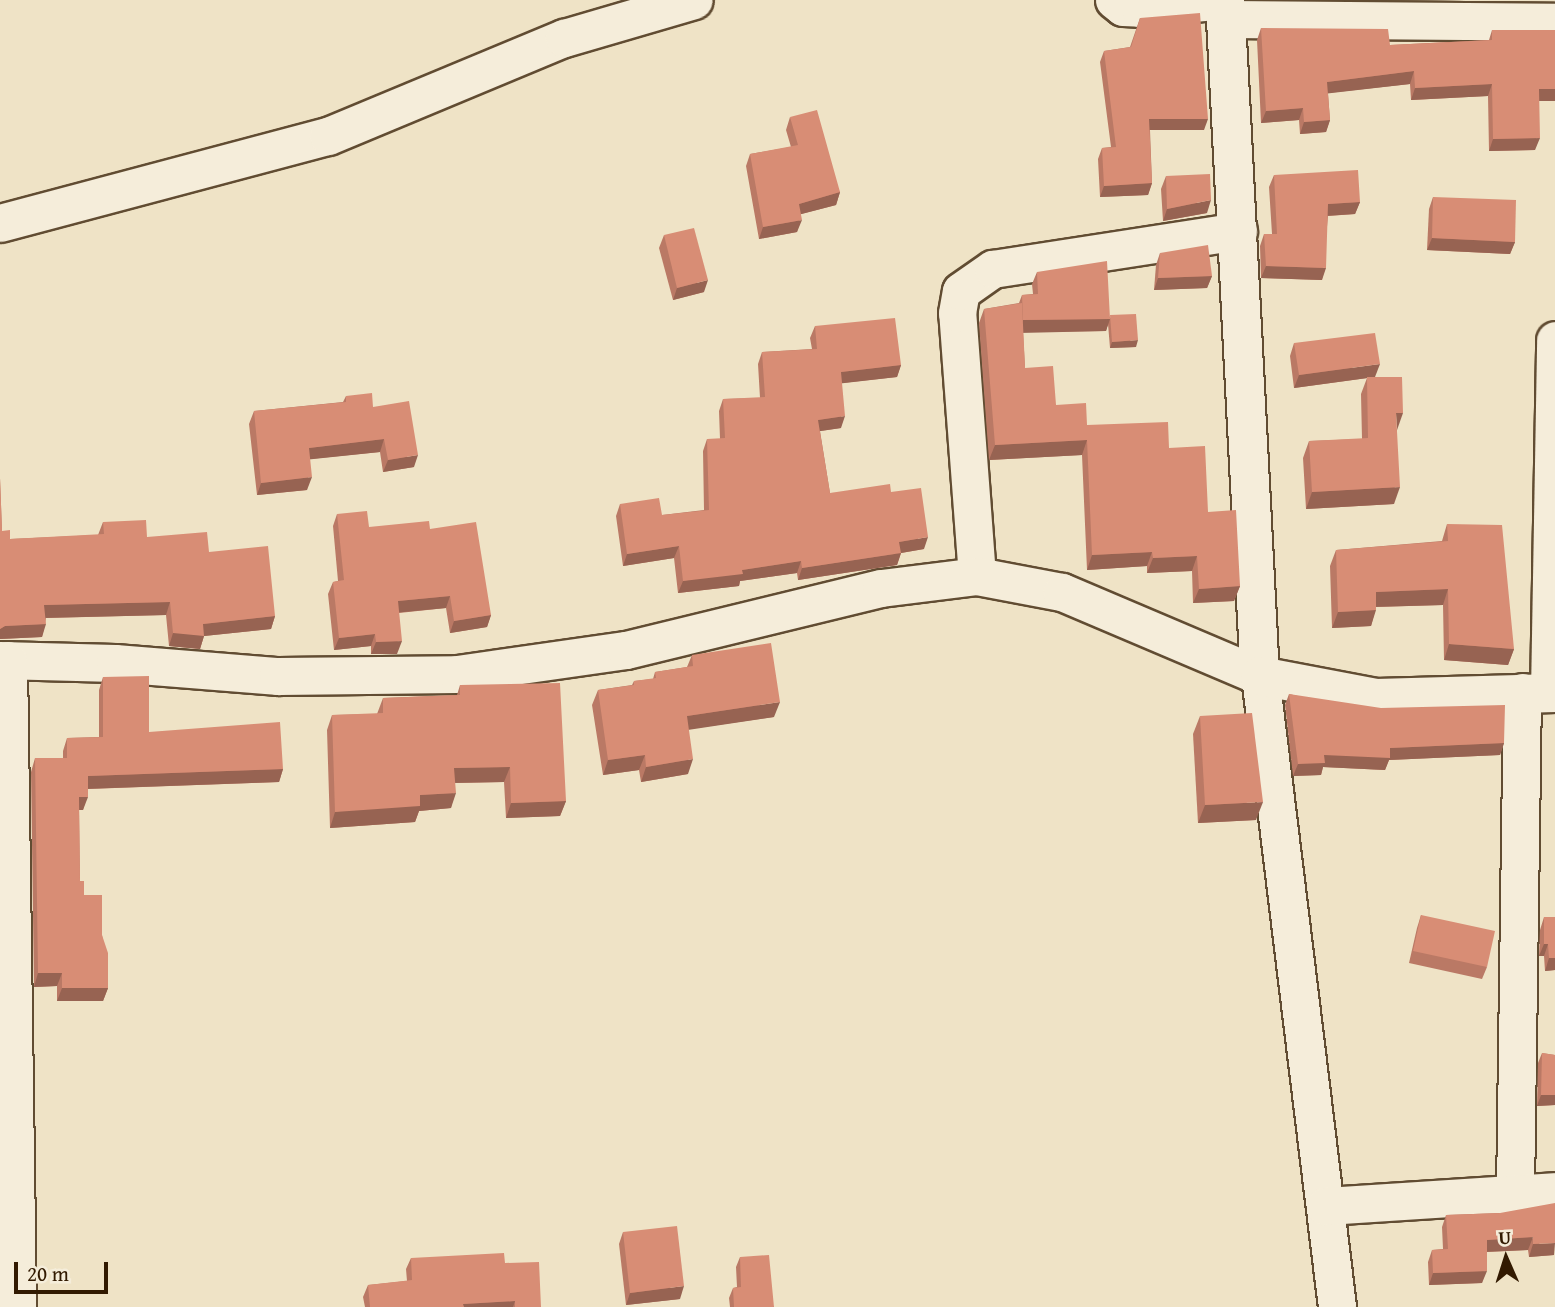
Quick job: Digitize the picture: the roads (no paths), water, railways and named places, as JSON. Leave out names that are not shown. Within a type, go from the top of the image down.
[{"type":"street","points":[[0,223],[328,136],[564,38],[694,0]]},
{"type":"street","points":[[1114,0],[1123,7],[1140,8],[1226,6],[1555,22]]},
{"type":"street","points":[[1226,6],[1260,676],[1337,1307]]},
{"type":"street","points":[[977,576],[957,313],[961,291],[993,269],[1238,231]]},
{"type":"street","points":[[1515,1193],[1542,693],[1554,429],[1555,340]]},
{"type":"street","points":[[17,1307],[6,1069],[4,660],[278,676],[457,674],[626,650],[881,588],[977,576],[1062,592],[1260,676],[1376,698],[1542,693]]},
{"type":"street","points":[[1325,1206],[1555,1191]]}]
